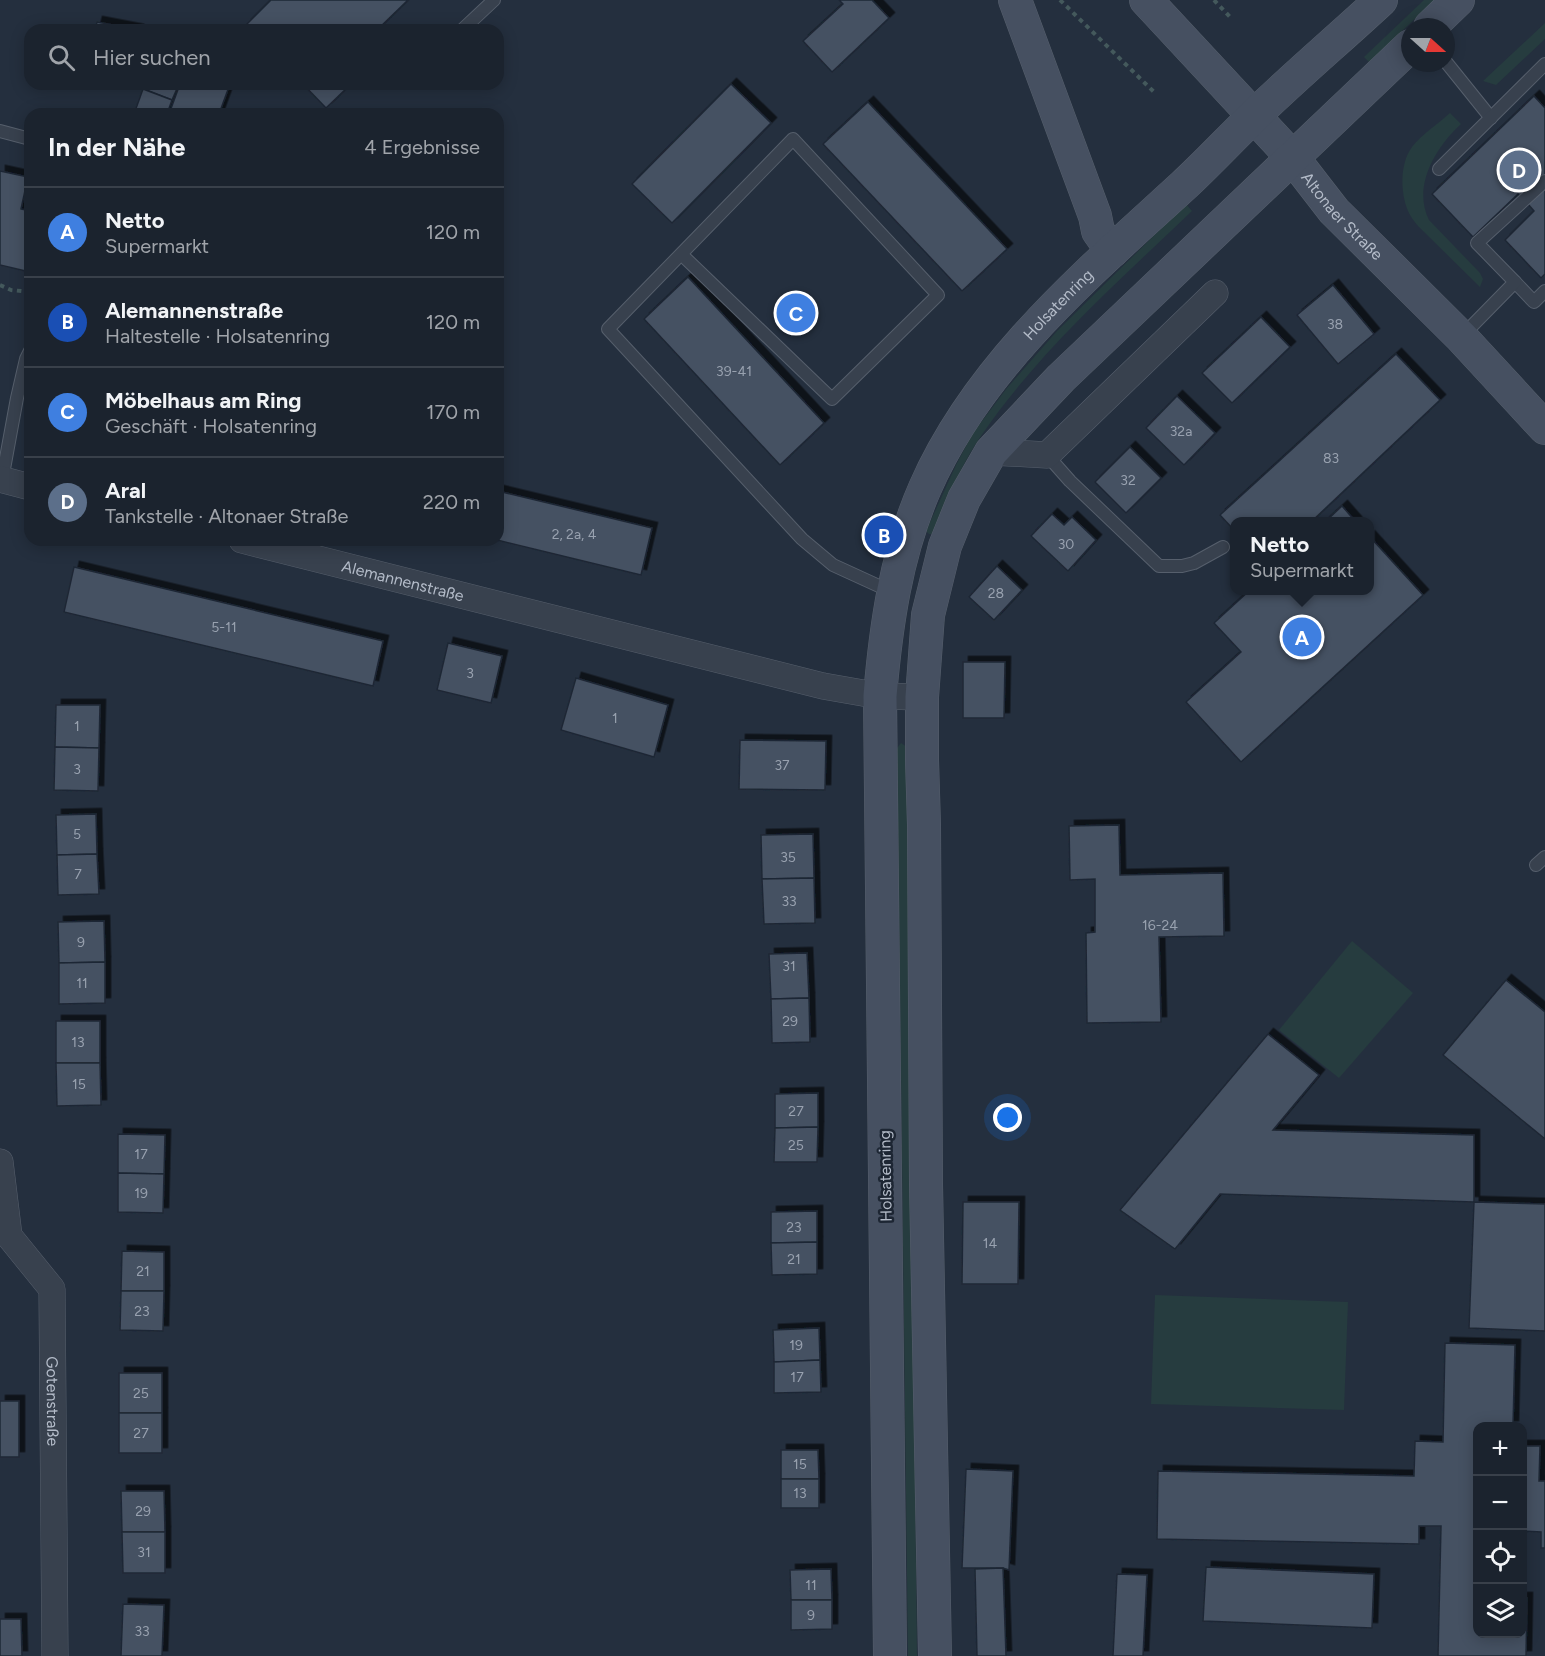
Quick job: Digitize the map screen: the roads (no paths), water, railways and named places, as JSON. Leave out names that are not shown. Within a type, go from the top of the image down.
[{"type":"main road","points":[[1016,0],[1095,216],[1098,231],[1112,251]]},
{"type":"main road","name":"Altonaer Straße","points":[[1146,0],[1293,158],[1334,211],[1461,337],[1545,428]]},
{"type":"main road","name":"Holsatenring","points":[[890,1656],[880,696],[883,655],[893,593],[905,542],[925,488],[951,437],[984,388],[1037,326],[1253,117],[1381,0]]},
{"type":"main road","points":[[1439,18],[1458,0]]},
{"type":"main road","points":[[935,1656],[926,1184],[922,697],[928,615],[945,546],[964,499],[991,452],[1061,378],[1401,55]]},
{"type":"street","points":[[991,452],[1047,455],[1215,293]]},
{"type":"street","points":[[1,485],[24,487]]},
{"type":"street","name":"Alemannenstraße","points":[[266,546],[812,683],[880,696]]},
{"type":"street","points":[[880,696],[922,697]]},
{"type":"street","name":"Gotenstraße","points":[[0,1162],[5,1236],[52,1288],[55,1656]]},
{"type":"lane","points":[[468,24],[494,0]]},
{"type":"lane","points":[[1439,169],[1545,64]]},
{"type":"lane","points":[[1454,72],[1491,118]]},
{"type":"lane","points":[[1535,73],[1545,84]]},
{"type":"lane","points":[[0,131],[24,138]]},
{"type":"lane","points":[[681,254],[832,399],[938,295],[792,139],[608,329],[802,539],[833,565],[893,593]]},
{"type":"lane","points":[[1545,180],[1477,243],[1534,302],[1545,291]]},
{"type":"lane","points":[[1461,337],[1515,282]]},
{"type":"lane","points":[[1,485],[16,398],[24,367]]},
{"type":"lane","points":[[1047,455],[1070,481],[1159,566],[1182,566],[1194,563],[1222,547]]},
{"type":"place","name":"Aral","points":[[1519,170]]},
{"type":"place","name":"Möbelhaus am Ring","points":[[796,313]]},
{"type":"place","name":"Alemannenstraße","points":[[884,535]]},
{"type":"place","name":"Netto","points":[[1302,637]]}]
